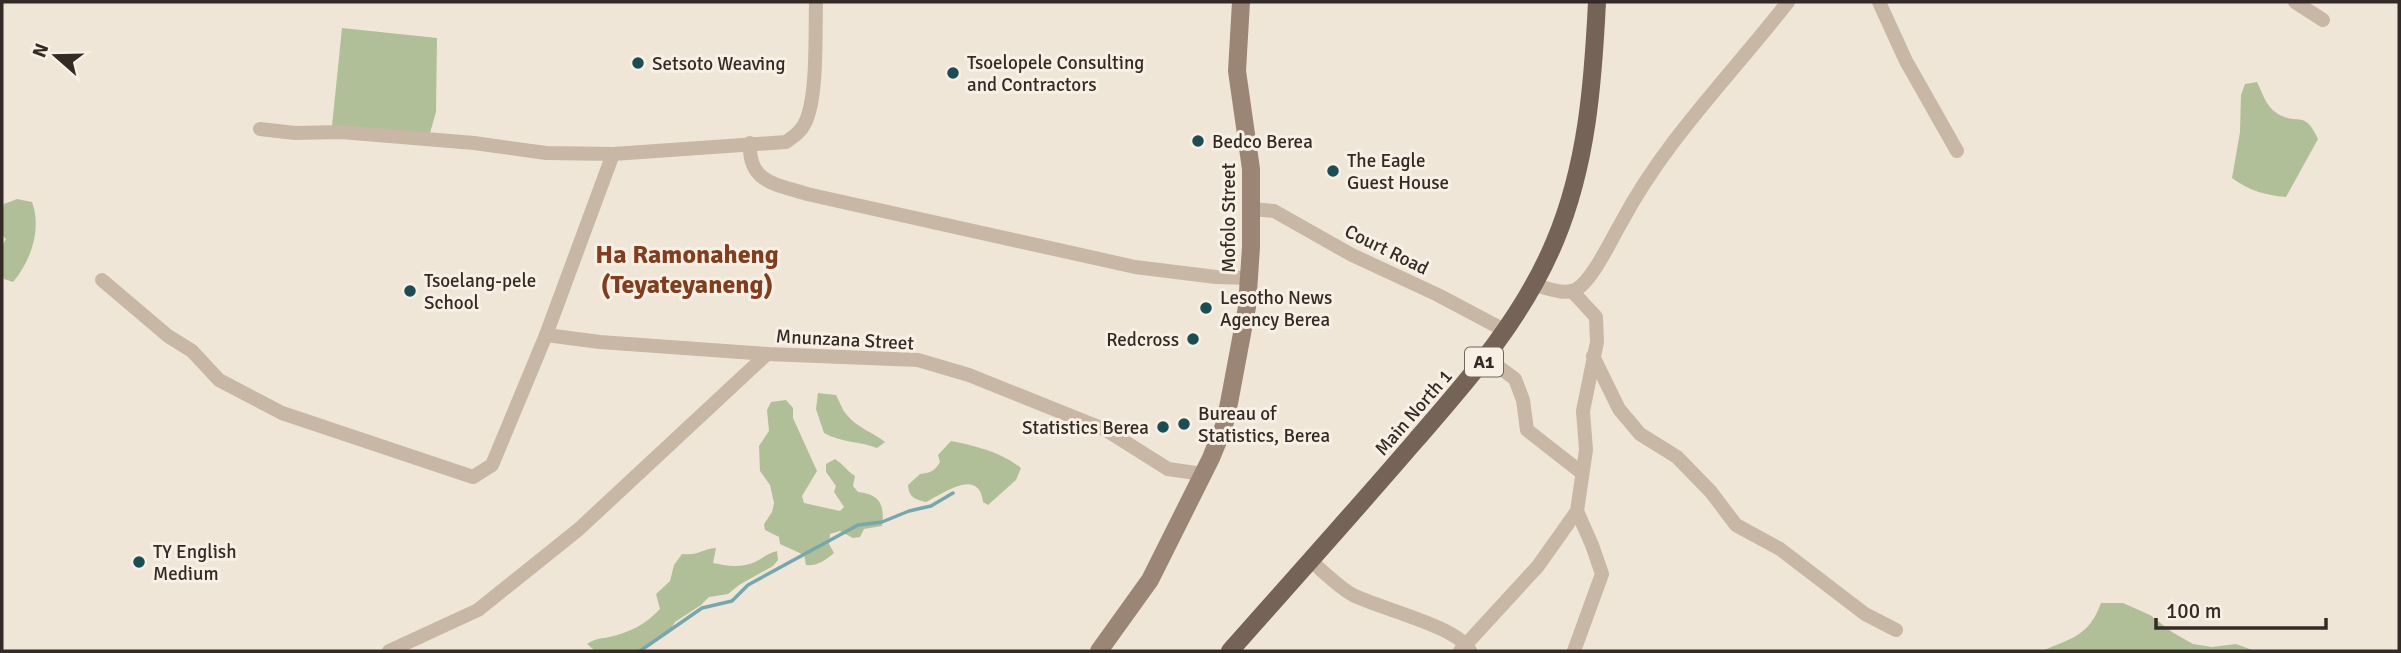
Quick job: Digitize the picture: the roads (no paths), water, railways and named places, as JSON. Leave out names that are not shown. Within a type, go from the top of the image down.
[{"type":"main road","name":"Mofolo Street","points":[[1099,651],[1150,580],[1224,426],[1245,319],[1249,278],[1251,169],[1237,71],[1241,2]]},
{"type":"main road","name":"Main North 1","points":[[1230,651],[1487,358],[1535,285],[1556,239],[1575,180],[1586,133],[1597,2]]},
{"type":"street","points":[[260,129],[295,134],[341,132],[474,143],[546,153],[613,154],[786,142],[797,135],[808,115],[812,90],[816,2]]},
{"type":"street","points":[[1535,285],[1555,290],[1572,291],[1578,288],[1593,270],[1660,157],[1788,2]]},
{"type":"street","points":[[1879,2],[1906,61],[1957,151]]},
{"type":"street","points":[[2295,2],[2323,20]]},
{"type":"street","points":[[750,143],[750,158],[754,169],[765,180],[807,194],[1135,267],[1216,277],[1249,278]]},
{"type":"street","points":[[102,280],[168,335],[192,351],[219,380],[282,413],[473,477],[492,465],[546,335],[613,154]]},
{"type":"street","name":"Court Road","points":[[1251,209],[1274,211],[1342,249],[1506,331]]},
{"type":"street","points":[[1310,560],[1352,594],[1451,633],[1466,649],[1538,566],[1577,511],[1586,450],[1583,411],[1597,342],[1595,317],[1572,291]]},
{"type":"street","name":"Mnunzana Street","points":[[546,335],[600,342],[767,354],[918,360],[969,375],[1106,430],[1168,469],[1203,474]]},
{"type":"street","points":[[389,651],[478,610],[579,528],[767,354]]},
{"type":"street","points":[[1593,356],[1619,410],[1640,434],[1677,457],[1711,492],[1736,525],[1780,549],[1865,614],[1896,631]]},
{"type":"street","points":[[1487,358],[1515,379],[1523,400],[1527,430],[1582,473]]},
{"type":"street","points":[[1574,651],[1602,574],[1577,511]]},
{"type":"waterway","points":[[640,651],[702,608],[732,601],[748,585],[858,525],[882,522],[931,506],[953,493]]},
{"type":"place","name":"Setsoto Weaving","points":[[638,63]]},
{"type":"place","name":"Tsoelopele Consulting and Contractors","points":[[953,73]]},
{"type":"place","name":"Bedco Berea","points":[[1198,141]]},
{"type":"place","name":"The Eagle Guest House","points":[[1333,171]]},
{"type":"place","name":"Tsoelang-pele School","points":[[410,291]]},
{"type":"place","name":"Lesotho News Agency Berea","points":[[1206,308]]},
{"type":"place","name":"Redcross","points":[[1193,339]]},
{"type":"place","name":"Bureau of Statistics, Berea","points":[[1184,424]]},
{"type":"place","name":"Statistics Berea","points":[[1163,427]]},
{"type":"place","name":"TY English Medium","points":[[139,562]]},
{"type":"district","name":"Ha Ramonaheng (Teyateyaneng)","points":[[687,269]]}]
